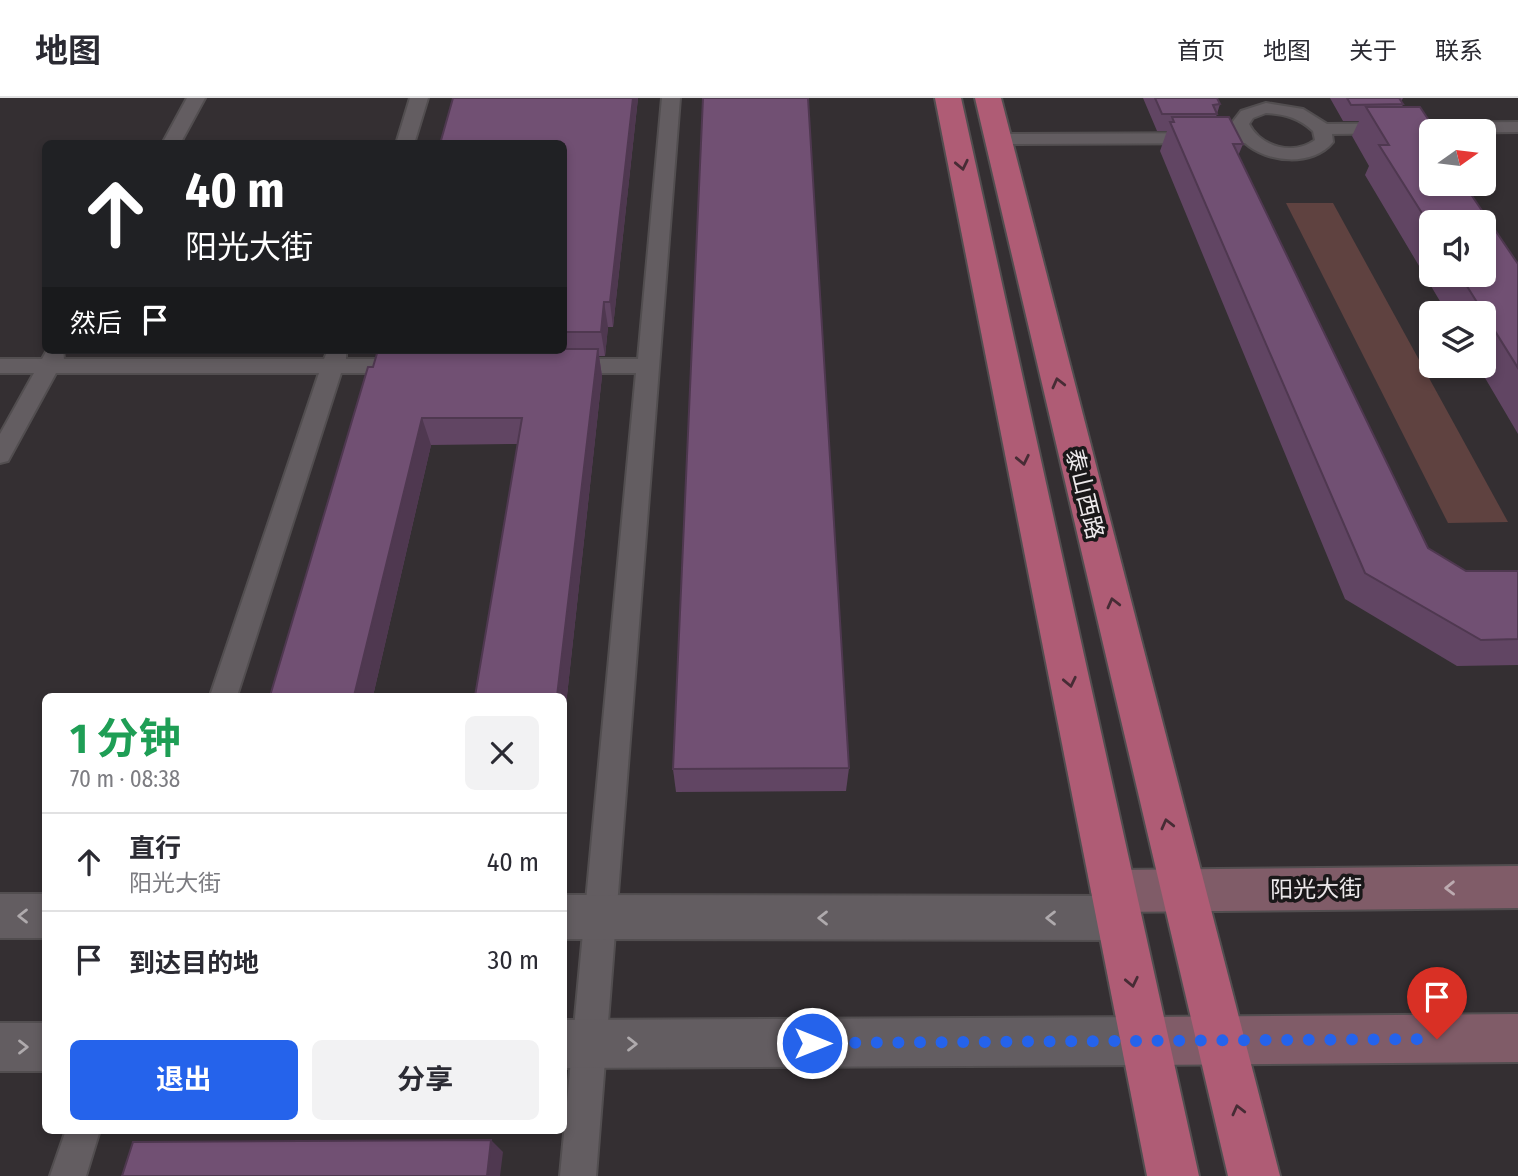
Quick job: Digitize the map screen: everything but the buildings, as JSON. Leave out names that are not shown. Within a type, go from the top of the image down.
[{"type":"highway","points":[[948,98],[1173,1176]]},
{"type":"highway","name":"泰山西路","points":[[988,98],[1254,1176]]},
{"type":"main road","name":"阳光大街","points":[[1116,905],[1184,891],[1518,887]]},
{"type":"main road","points":[[1145,1041],[1518,1038]]},
{"type":"street","points":[[582,917],[1116,905]]},
{"type":"street","points":[[0,916],[42,916]]},
{"type":"street","points":[[577,1044],[1145,1041]]},
{"type":"street","points":[[0,1047],[42,1047]]},
{"type":"lane","points":[[173,140],[196,98]]},
{"type":"lane","points":[[406,140],[419,98]]},
{"type":"lane","points":[[578,1176],[577,1044],[582,917],[648,366],[671,98]]},
{"type":"lane","points":[[1247,138],[1240,124],[1243,117],[1266,108],[1295,112],[1322,129],[1419,133]]},
{"type":"lane","points":[[1496,128],[1518,127]]},
{"type":"lane","points":[[998,139],[1247,138],[1266,149],[1299,154],[1319,148],[1324,142],[1322,129]]},
{"type":"lane","points":[[0,455],[53,358]]},
{"type":"lane","points":[[0,366],[53,358],[335,358],[428,366]]},
{"type":"lane","points":[[225,693],[335,358]]},
{"type":"lane","points":[[538,366],[648,366]]},
{"type":"lane","points":[[68,1176],[82,1134]]},
{"type":"shaded area","points":[[1286,203],[1333,203],[1419,360],[1419,378],[1429,378],[1508,522],[1448,523]]},
{"type":"route","points":[[812,1043],[1437,1039]]}]
